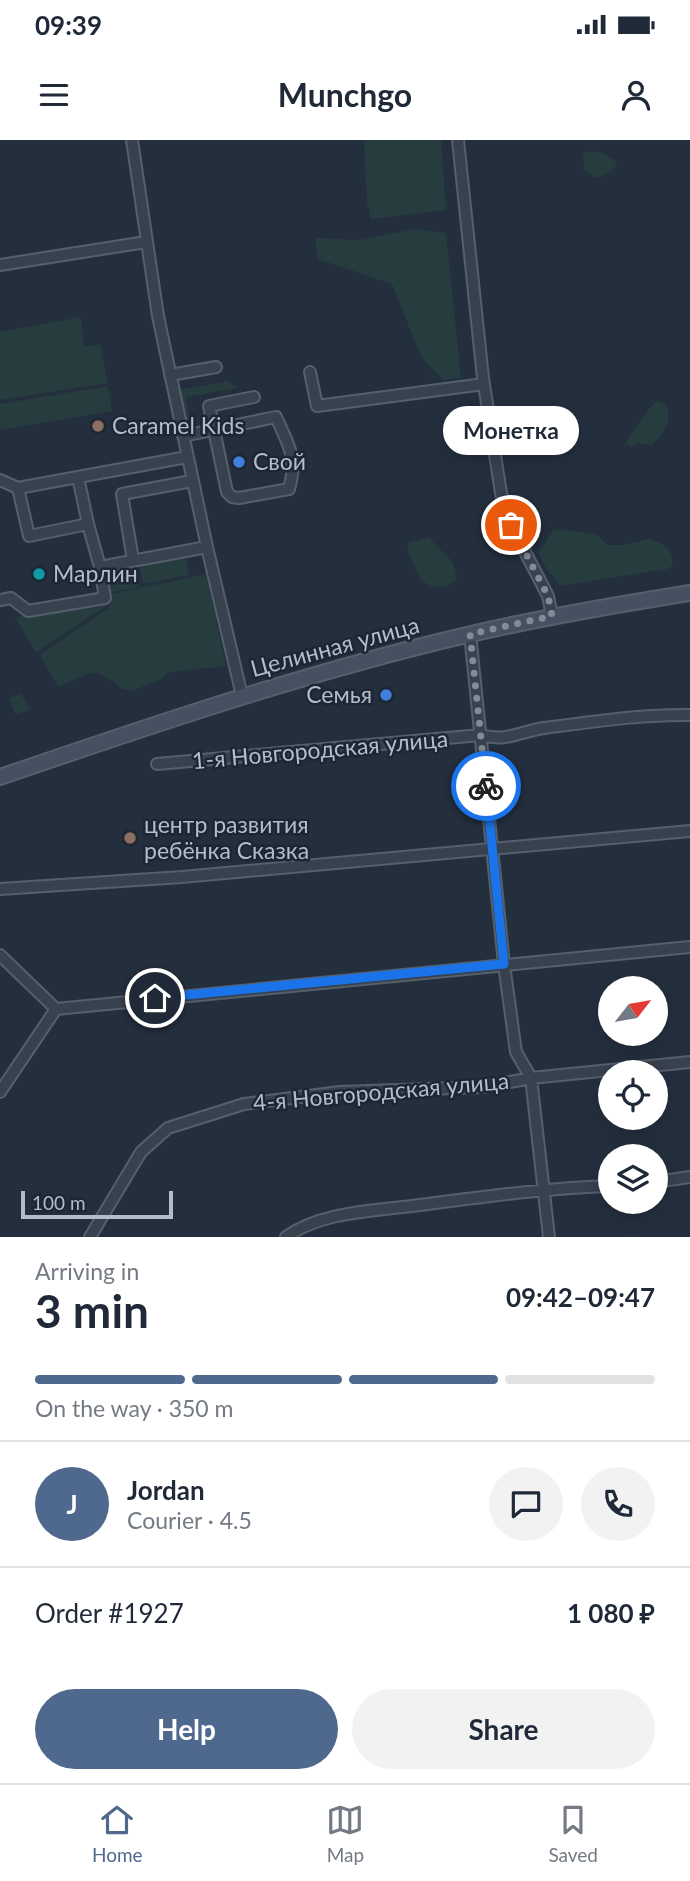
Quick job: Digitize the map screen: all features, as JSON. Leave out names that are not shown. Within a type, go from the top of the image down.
[{"type":"main road","name":"Целинная улица","points":[[0,777],[242,696],[470,634],[552,616],[690,593]]},
{"type":"street","points":[[132,140],[158,316],[192,481],[242,696]]},
{"type":"street","points":[[457,140],[484,384],[501,493],[511,525],[548,596],[552,616]]},
{"type":"street","points":[[0,265],[146,242]]},
{"type":"street","points":[[170,375],[216,367]]},
{"type":"street","points":[[310,372],[317,406],[484,384]]},
{"type":"street","points":[[183,436],[213,430],[276,417],[291,450],[295,470],[289,489],[239,498],[232,497],[227,492],[213,430],[209,406],[254,397]]},
{"type":"street","points":[[0,480],[18,488],[187,457]]},
{"type":"street","points":[[0,600],[11,598],[28,611],[105,598],[78,477]]},
{"type":"street","points":[[133,560],[122,494],[192,481]]},
{"type":"street","points":[[18,488],[29,536],[88,524]]},
{"type":"street","points":[[100,567],[207,547]]},
{"type":"street","points":[[470,634],[504,964],[516,1052],[531,1078],[549,1237]]},
{"type":"street","name":"1-я Новгородская улица","points":[[156,764],[481,735],[499,740],[541,729],[654,715],[690,715]]},
{"type":"street","points":[[0,889],[182,877],[690,831]]},
{"type":"street","points":[[0,955],[56,1009],[690,947]]},
{"type":"street","points":[[0,1092],[56,1009]]},
{"type":"street","name":"4-я Новгородская улица","points":[[90,1237],[141,1152],[168,1128],[244,1104],[340,1092],[483,1087],[531,1078],[690,1062]]},
{"type":"street","points":[[668,1180],[690,1177]]},
{"type":"street","points":[[286,1237],[300,1227],[345,1215],[544,1189],[598,1187]]},
{"type":"green space","points":[[364,140],[441,140],[446,210],[371,219],[367,202]]},
{"type":"green space","points":[[587,151],[603,153],[618,162],[608,173],[595,178],[584,170],[583,155]]},
{"type":"green space","points":[[415,229],[446,233],[461,378],[443,380],[421,357],[392,284],[318,259],[315,238],[360,240]]},
{"type":"green space","points":[[81,317],[84,346],[100,345],[108,383],[0,400],[0,332]]},
{"type":"green space","points":[[228,381],[238,388],[186,397],[191,427],[186,427],[180,390]]},
{"type":"green space","points":[[108,386],[112,411],[0,430],[0,404]]},
{"type":"green space","points":[[657,401],[666,404],[668,410],[664,431],[652,445],[638,443],[631,447],[626,443],[628,439]]},
{"type":"green space","points":[[554,529],[596,534],[608,545],[625,545],[649,539],[670,551],[672,566],[560,586],[544,565],[539,552]]},
{"type":"green space","points":[[429,537],[454,565],[456,572],[457,580],[443,587],[425,583],[409,552],[408,543]]},
{"type":"green space","points":[[185,554],[189,575],[143,584],[139,563]]},
{"type":"green space","points":[[135,562],[139,587],[107,593],[102,568]]},
{"type":"green space","points":[[206,574],[226,666],[169,672],[160,680],[131,691],[120,688],[114,681],[95,673],[58,687],[40,655],[109,608],[112,594]]},
{"type":"green space","points":[[107,606],[36,652],[15,617]]},
{"type":"green space","points":[[21,694],[30,710],[15,714],[9,698]]},
{"type":"way so far","points":[[486,786],[470,634],[552,616],[548,596],[511,525]]},
{"type":"place","name":"Caramel Kids","points":[[98,426]]},
{"type":"place","name":"Свой","points":[[239,462]]},
{"type":"place","name":"Монетка","points":[[511,525]]},
{"type":"place","name":"Марлин","points":[[39,574]]},
{"type":"place","name":"Семья","points":[[386,695]]},
{"type":"place","name":"центр развития ребёнка Сказка","points":[[130,838]]},
{"type":"route","points":[[155,998],[504,964],[486,786]]}]
